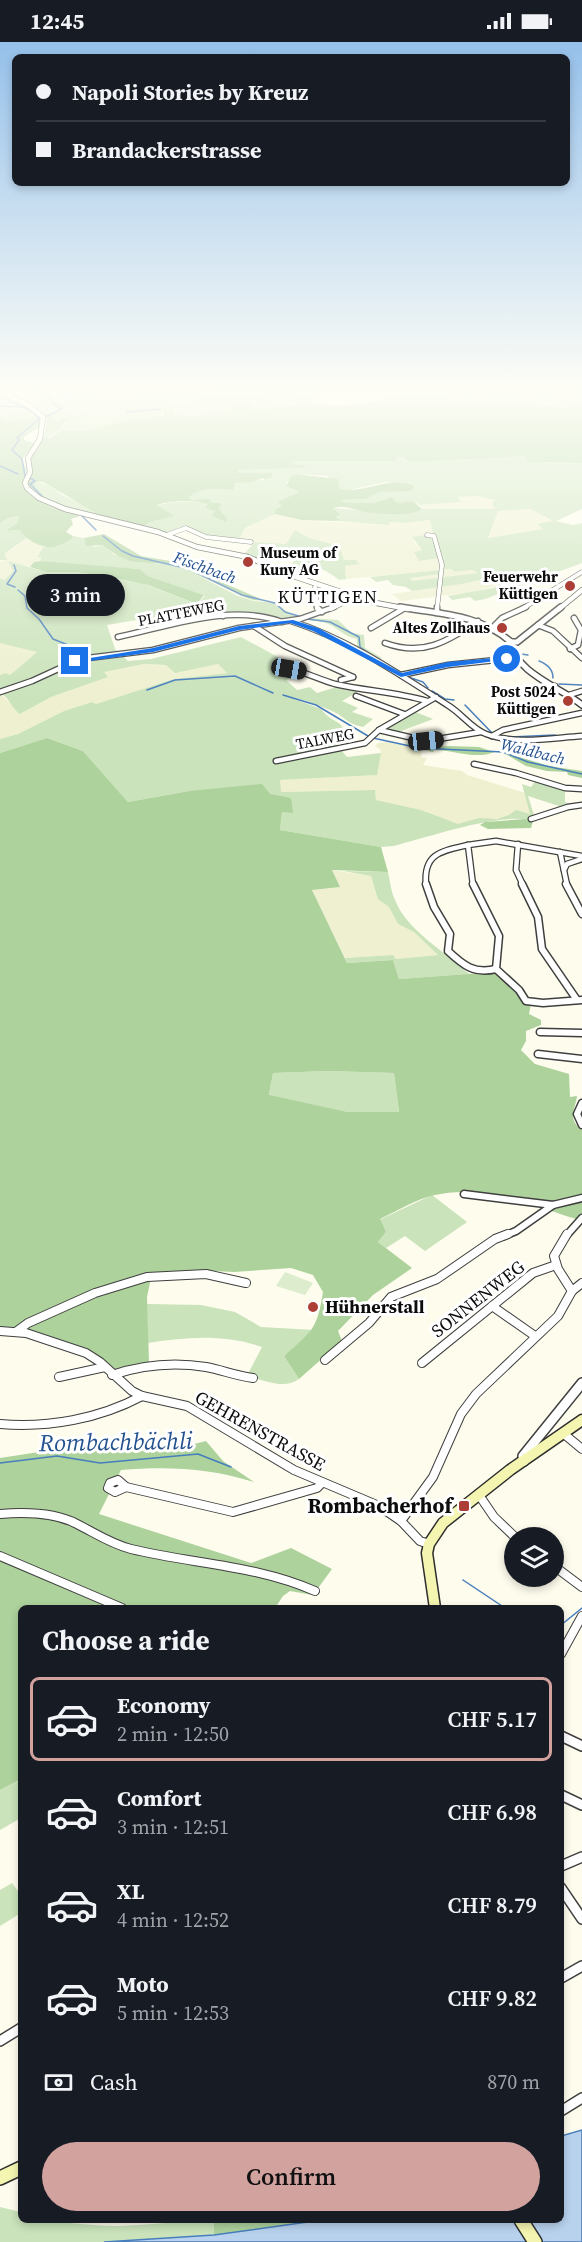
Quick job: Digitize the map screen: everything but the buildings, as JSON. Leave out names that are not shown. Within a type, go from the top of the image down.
[{"type":"main road","points":[[434,1605],[428,1571],[429,1544],[448,1517],[582,1420]]},
{"type":"main road","points":[[0,2178],[18,2169]]},
{"type":"main road","points":[[523,2223],[535,2242]]},
{"type":"street","points":[[33,493],[49,503],[65,509],[167,535],[197,547],[248,557],[287,574],[355,597],[403,609],[478,621],[493,627],[511,642],[517,642],[582,590]]},
{"type":"street","points":[[167,535],[186,528],[206,537],[251,542]]},
{"type":"street","points":[[427,535],[434,536],[442,565],[435,600],[437,613]]},
{"type":"street","points":[[493,627],[502,617],[539,601],[565,581],[582,572]]},
{"type":"street","points":[[315,587],[317,609],[322,612]]},
{"type":"street","points":[[0,692],[32,681],[80,659],[153,650],[254,626],[290,621],[322,612],[355,597]]},
{"type":"street","points":[[202,606],[223,616]]},
{"type":"street","points":[[371,628],[403,609]]},
{"type":"street","name":"PLATTEWEG","points":[[118,638],[223,616],[260,616],[282,622]]},
{"type":"street","points":[[570,649],[578,645],[581,630],[574,618]]},
{"type":"street","points":[[290,621],[323,633],[401,675],[459,712],[481,732],[518,740],[582,736]]},
{"type":"street","points":[[385,643],[405,650],[427,649],[444,643],[478,621]]},
{"type":"street","points":[[538,625],[553,631],[582,658]]},
{"type":"street","points":[[254,626],[285,646],[353,677],[341,680]]},
{"type":"street","points":[[511,642],[511,650],[515,658],[582,705]]},
{"type":"street","points":[[401,675],[448,664],[515,658]]},
{"type":"street","points":[[286,668],[303,671],[332,683],[379,693],[407,695],[427,701]]},
{"type":"street","points":[[528,691],[531,693],[556,686]]},
{"type":"street","points":[[569,695],[582,691]]},
{"type":"street","points":[[356,696],[404,714]]},
{"type":"street","name":"TALWEG","points":[[276,761],[355,747],[365,743],[379,730],[436,697]]},
{"type":"street","points":[[492,736],[503,730],[582,713]]},
{"type":"street","points":[[379,730],[426,741],[481,732]]},
{"type":"street","points":[[474,764],[516,772],[565,788],[582,789]]},
{"type":"street","points":[[531,819],[554,813],[566,805],[582,805]]},
{"type":"street","points":[[496,969],[479,973],[469,970],[448,951],[450,934],[426,890],[428,866],[433,857],[468,845],[496,841],[582,857]]},
{"type":"street","points":[[496,969],[519,990],[526,1001],[543,1004],[579,1000],[542,949],[538,917],[516,870],[518,844]]},
{"type":"street","points":[[468,845],[474,889],[499,936],[496,969]]},
{"type":"street","points":[[560,852],[571,898],[582,914]]},
{"type":"street","points":[[564,870],[567,864],[582,857]]},
{"type":"street","points":[[540,1032],[582,1033]]},
{"type":"street","points":[[538,1054],[582,1059]]},
{"type":"street","points":[[582,1103],[577,1114],[582,1125]]},
{"type":"street","points":[[464,1194],[553,1205],[582,1198]]},
{"type":"street","points":[[325,1360],[369,1323],[392,1297],[437,1279],[495,1239],[516,1231],[553,1205]]},
{"type":"street","points":[[572,1291],[556,1265],[554,1256],[555,1250],[582,1218]]},
{"type":"street","name":"SONNENWEG","points":[[422,1363],[533,1273],[556,1265]]},
{"type":"street","points":[[0,1331],[17,1331],[28,1323],[95,1293],[147,1277],[206,1274],[246,1283]]},
{"type":"street","points":[[401,1521],[433,1477],[461,1414],[490,1379],[558,1316],[572,1291],[582,1283]]},
{"type":"street","points":[[492,1306],[535,1336]]},
{"type":"street","name":"GEHRENSTRASSE","points":[[17,1331],[86,1353],[142,1396],[187,1406],[269,1456],[322,1483],[380,1506],[401,1521],[420,1540],[429,1544]]},
{"type":"street","points":[[112,1375],[149,1366],[180,1365],[209,1368],[253,1378]]},
{"type":"street","points":[[59,1377],[105,1367]]},
{"type":"street","points":[[524,1461],[523,1456],[582,1383]]},
{"type":"street","points":[[0,1424],[18,1425],[98,1416],[142,1396]]},
{"type":"street","points":[[564,1434],[582,1449]]},
{"type":"street","points":[[126,1487],[233,1512],[317,1488],[322,1483]]},
{"type":"street","points":[[479,1495],[494,1517],[504,1527]]},
{"type":"street","points":[[0,1514],[24,1511],[45,1514],[74,1522],[98,1537],[129,1548],[297,1582],[315,1592]]},
{"type":"street","points":[[0,1556],[32,1567],[77,1590],[114,1605]]},
{"type":"street","points":[[564,1574],[582,1587]]},
{"type":"street","points":[[564,1648],[582,1616]]},
{"type":"street","points":[[564,1737],[582,1746]]},
{"type":"street","points":[[564,1796],[582,1805]]},
{"type":"street","points":[[564,1865],[582,1857]]},
{"type":"street","points":[[564,1892],[582,1919]]},
{"type":"street","points":[[564,1976],[582,1966]]},
{"type":"street","points":[[0,2041],[18,2030]]},
{"type":"street","points":[[564,2109],[582,2098]]},
{"type":"green space","points":[[0,493],[28,493],[40,502],[80,516],[71,519],[73,524],[66,532],[73,536],[72,539],[49,547],[30,540],[20,530],[6,531],[17,523],[19,516],[8,518],[0,523]]},
{"type":"green space","points":[[36,493],[42,495],[53,502]]},
{"type":"green space","points":[[39,493],[59,493],[101,516],[73,510],[45,498]]},
{"type":"green space","points":[[61,493],[196,493],[189,497],[191,500],[209,499],[212,503],[220,503],[222,506],[218,507],[227,519],[226,522],[212,516],[215,511],[206,508],[207,504],[197,501],[168,502],[157,505],[174,516],[150,522],[142,527],[101,516]]},
{"type":"green space","points":[[298,493],[378,493],[365,499],[342,500],[344,503],[374,503],[392,497],[397,503],[413,501],[422,509],[417,512],[395,514],[337,507],[333,508],[341,515],[336,517],[340,520],[302,520],[275,514],[276,509],[282,506],[277,502]]},
{"type":"green space","points":[[299,493],[278,502],[283,506],[278,508],[275,514],[245,528],[238,541],[208,537],[188,528],[167,534],[142,527],[150,522],[173,516],[157,506],[167,503],[203,502],[215,511],[213,516],[223,513],[212,503],[191,500],[189,497],[193,494]]},
{"type":"green space","points":[[372,493],[582,493],[582,509],[556,521],[573,525],[582,523],[582,563],[475,601],[470,597],[452,600],[448,596],[493,588],[507,583],[492,577],[412,591],[406,587],[393,585],[388,580],[376,582],[370,577],[440,570],[440,574],[410,578],[412,581],[478,573],[472,570],[455,572],[451,569],[442,569],[438,558],[419,561],[414,552],[422,550],[412,537],[433,534],[430,520],[390,522],[389,525],[336,521],[339,520],[336,518],[341,515],[333,508],[395,513],[408,513],[422,509],[495,509],[492,503],[495,500],[477,496],[458,497],[461,502],[420,505],[413,501],[397,503],[388,498],[374,503],[344,503],[342,500],[365,499]],"holes":[[[530,509],[553,521],[537,524],[543,529],[488,538],[498,511]]]},
{"type":"green space","points":[[476,496],[496,500],[495,509],[422,509],[420,505],[460,502],[458,497]]},
{"type":"green space","points":[[530,509],[554,522],[537,524],[543,529],[488,538],[497,511]]},
{"type":"green space","points":[[275,514],[308,521],[389,524],[390,522],[430,520],[433,534],[413,541],[423,551],[438,558],[455,572],[472,570],[480,573],[412,581],[409,578],[440,574],[440,570],[346,579],[344,560],[333,549],[295,530],[286,544],[238,541],[245,528]]},
{"type":"green space","points":[[19,516],[17,523],[7,531],[20,530],[27,538],[4,554],[7,560],[0,560],[0,523],[8,518]]},
{"type":"green space","points":[[295,530],[310,538],[334,545],[333,549],[341,551],[344,560],[356,560],[359,564],[345,566],[346,579],[339,580],[319,568],[291,567],[297,553],[261,551],[256,560],[242,556],[255,542],[286,544]]},
{"type":"green space","points":[[104,534],[141,556],[176,562],[263,600],[248,598],[172,565],[135,562],[102,545],[86,546],[84,538]]},
{"type":"green space","points":[[73,536],[84,538],[94,547],[102,545],[115,555],[121,555],[136,562],[169,564],[185,569],[238,596],[254,601],[276,603],[290,614],[306,617],[290,621],[223,616],[202,606],[178,613],[107,625],[115,649],[128,661],[151,659],[241,637],[309,674],[286,680],[297,690],[310,687],[317,693],[343,685],[363,689],[342,701],[358,708],[352,712],[373,719],[363,727],[352,724],[321,706],[289,697],[321,709],[339,723],[345,731],[346,739],[346,749],[341,750],[347,757],[381,753],[377,775],[280,780],[281,792],[375,790],[376,800],[421,810],[458,824],[479,818],[497,819],[516,810],[530,814],[522,784],[531,787],[537,779],[565,788],[565,802],[571,805],[562,807],[528,796],[534,815],[533,821],[519,819],[484,822],[393,846],[381,847],[280,830],[282,812],[189,791],[128,802],[83,751],[47,738],[0,753],[0,739],[18,734],[64,711],[92,702],[96,704],[174,679],[227,673],[218,664],[175,673],[166,665],[144,664],[104,672],[108,677],[51,697],[20,714],[17,712],[6,697],[0,693],[0,675],[6,673],[10,675],[37,652],[0,643],[0,578],[4,580],[13,571],[8,561],[46,572],[76,572],[144,584],[197,604],[204,597],[204,595],[148,576],[140,569],[54,563],[41,561],[41,557],[37,557],[43,547],[56,547],[72,539]]},
{"type":"green space","points":[[27,538],[43,547],[37,556],[41,557],[41,561],[34,562],[30,567],[8,562],[13,571],[3,580],[0,578],[0,561],[6,560],[3,554]]},
{"type":"green space","points":[[34,562],[140,569],[148,576],[204,595],[197,604],[148,585],[76,572],[46,572],[30,567]]},
{"type":"green space","points":[[492,577],[508,583],[472,592],[401,601],[392,594],[462,584]]},
{"type":"green space","points":[[303,619],[338,620],[352,633],[364,635],[365,648],[382,658],[377,660],[357,649],[357,639],[328,624]]},
{"type":"green space","points":[[0,643],[37,652],[10,675],[6,673],[0,675]]},
{"type":"green space","points":[[144,664],[166,665],[175,672],[218,664],[227,673],[174,679],[96,704],[92,702],[64,711],[18,734],[0,739],[0,693],[20,714],[51,697],[107,677],[103,672]]},
{"type":"green space","points":[[413,711],[433,719],[396,733],[384,730]]},
{"type":"green space","points":[[47,738],[83,751],[128,802],[189,791],[262,784],[270,794],[291,798],[293,813],[282,812],[280,830],[381,847],[388,872],[332,870],[340,887],[312,890],[347,963],[393,960],[399,979],[495,972],[531,1004],[529,1014],[541,1020],[541,1025],[526,1031],[526,1041],[521,1050],[535,1064],[569,1074],[570,1097],[577,1096],[573,1118],[582,1130],[582,1216],[576,1219],[524,1202],[489,1194],[453,1192],[421,1199],[380,1219],[386,1232],[378,1242],[412,1268],[373,1295],[338,1331],[342,1341],[299,1379],[284,1356],[312,1329],[323,1292],[313,1275],[291,1268],[234,1272],[192,1270],[152,1273],[147,1297],[149,1362],[111,1371],[91,1354],[0,1329],[0,753]],"holes":[[[328,1071],[394,1073],[399,1112],[348,1112],[269,1095],[273,1073]]]},
{"type":"green space","points":[[387,742],[415,747],[422,752],[421,757],[427,758],[423,765],[462,771],[467,775],[525,793],[531,814],[484,820],[479,818],[458,825],[421,810],[376,800],[375,790],[280,792],[280,780],[376,775],[381,753],[380,749],[375,746],[378,743]]},
{"type":"green space","points":[[479,747],[494,752],[472,755],[424,750],[424,748]]},
{"type":"green space","points":[[500,751],[549,766],[582,771],[582,778],[568,775],[567,772],[547,771],[526,766]]},
{"type":"green space","points":[[525,819],[533,821],[531,828],[488,829],[480,825],[485,822]]},
{"type":"green space","points":[[332,870],[371,876],[378,898],[389,907],[398,924],[414,932],[438,955],[396,959],[393,955],[345,958],[312,890],[340,887]]},
{"type":"green space","points":[[343,871],[388,872],[394,897],[408,922],[469,974],[399,979],[393,960],[347,963],[345,958],[393,955],[396,959],[438,955],[414,932],[398,924],[389,907],[378,899],[371,876]]},
{"type":"green space","points":[[328,1071],[394,1073],[399,1113],[348,1112],[269,1096],[273,1073]]},
{"type":"green space","points":[[432,1195],[467,1222],[425,1251],[405,1236],[386,1248],[378,1242],[386,1232],[379,1220]]},
{"type":"green space","points":[[285,1272],[313,1283],[305,1295],[276,1286]]},
{"type":"green space","points":[[147,1304],[201,1305],[235,1312],[261,1327],[314,1330],[284,1356],[299,1379],[281,1384],[247,1376],[262,1347],[248,1343],[206,1338],[148,1343]]},
{"type":"green space","points":[[206,1441],[223,1461],[254,1482],[238,1477],[188,1469],[121,1470],[99,1514],[251,1563],[291,1548],[332,1569],[313,1595],[290,1591],[277,1605],[18,1605],[18,1781],[0,1790],[0,1458],[78,1446],[130,1452],[186,1446]]},
{"type":"green space","points":[[18,1781],[18,1820],[0,1830],[0,1790]]},
{"type":"green space","points":[[12,1883],[18,1891],[18,1915],[0,1926],[0,1890]]},
{"type":"green space","points":[[0,2207],[18,2211],[18,2223],[118,2226],[214,2223],[214,2235],[104,2242],[0,2242]]},
{"type":"green space","points":[[214,2223],[300,2223],[214,2235]]},
{"type":"water","points":[[582,2130],[582,2242],[104,2242],[214,2235],[300,2223],[564,2223],[564,2135]]},
{"type":"waterway","points":[[39,493],[44,498]]},
{"type":"waterway","name":"Fischbach","points":[[82,516],[96,530]]},
{"type":"waterway","name":"Fischbach","points":[[103,536],[122,551],[133,556],[189,569],[242,595],[275,603],[285,612],[302,617]]},
{"type":"waterway","name":"Waldbach","points":[[14,565],[16,571],[7,584],[15,587]]},
{"type":"waterway","name":"Waldbach","points":[[18,590],[25,596],[27,608],[39,619],[53,639],[78,649],[83,656]]},
{"type":"waterway","points":[[307,619],[330,622],[359,637],[360,647],[370,654]]},
{"type":"waterway","points":[[521,654],[528,655]]},
{"type":"waterway","points":[[539,661],[549,667],[553,678]]},
{"type":"waterway","name":"Waldbach","points":[[147,690],[175,680],[235,676],[273,693]]},
{"type":"waterway","points":[[408,677],[423,682],[428,688]]},
{"type":"waterway","points":[[559,684],[582,685]]},
{"type":"waterway","points":[[432,691],[445,699],[454,700]]},
{"type":"waterway","name":"Waldbach","points":[[283,695],[316,705],[368,736]]},
{"type":"waterway","points":[[465,705],[493,734]]},
{"type":"waterway","points":[[511,737],[555,735]]},
{"type":"waterway","name":"Waldbach","points":[[373,738],[419,748],[503,752],[528,762],[582,774]]},
{"type":"waterway","name":"Rombachbächli","points":[[0,1463],[57,1456],[100,1463],[198,1454],[231,1467]]},
{"type":"waterway","name":"Rombachbächli","points":[[463,1580],[500,1605]]},
{"type":"waterway","name":"Rombachbächli","points":[[564,1623],[582,1608]]},
{"type":"place","name":"Museum of Kuny AG","points":[[248,562]]},
{"type":"place","name":"Feuerwehr Küttigen","points":[[570,586]]},
{"type":"place","name":"Altes Zollhaus","points":[[502,628]]},
{"type":"place","name":"Post 5024 Küttigen","points":[[568,701]]},
{"type":"place","name":"Hühnerstall","points":[[313,1307]]},
{"type":"place","name":"Rombacherhof","points":[[464,1506]]},
{"type":"district","name":"KÜTTIGEN","points":[[328,597]]},
{"type":"route","points":[[75,661],[137,653],[239,628],[290,621],[316,630],[401,675],[448,664],[507,659]]}]
